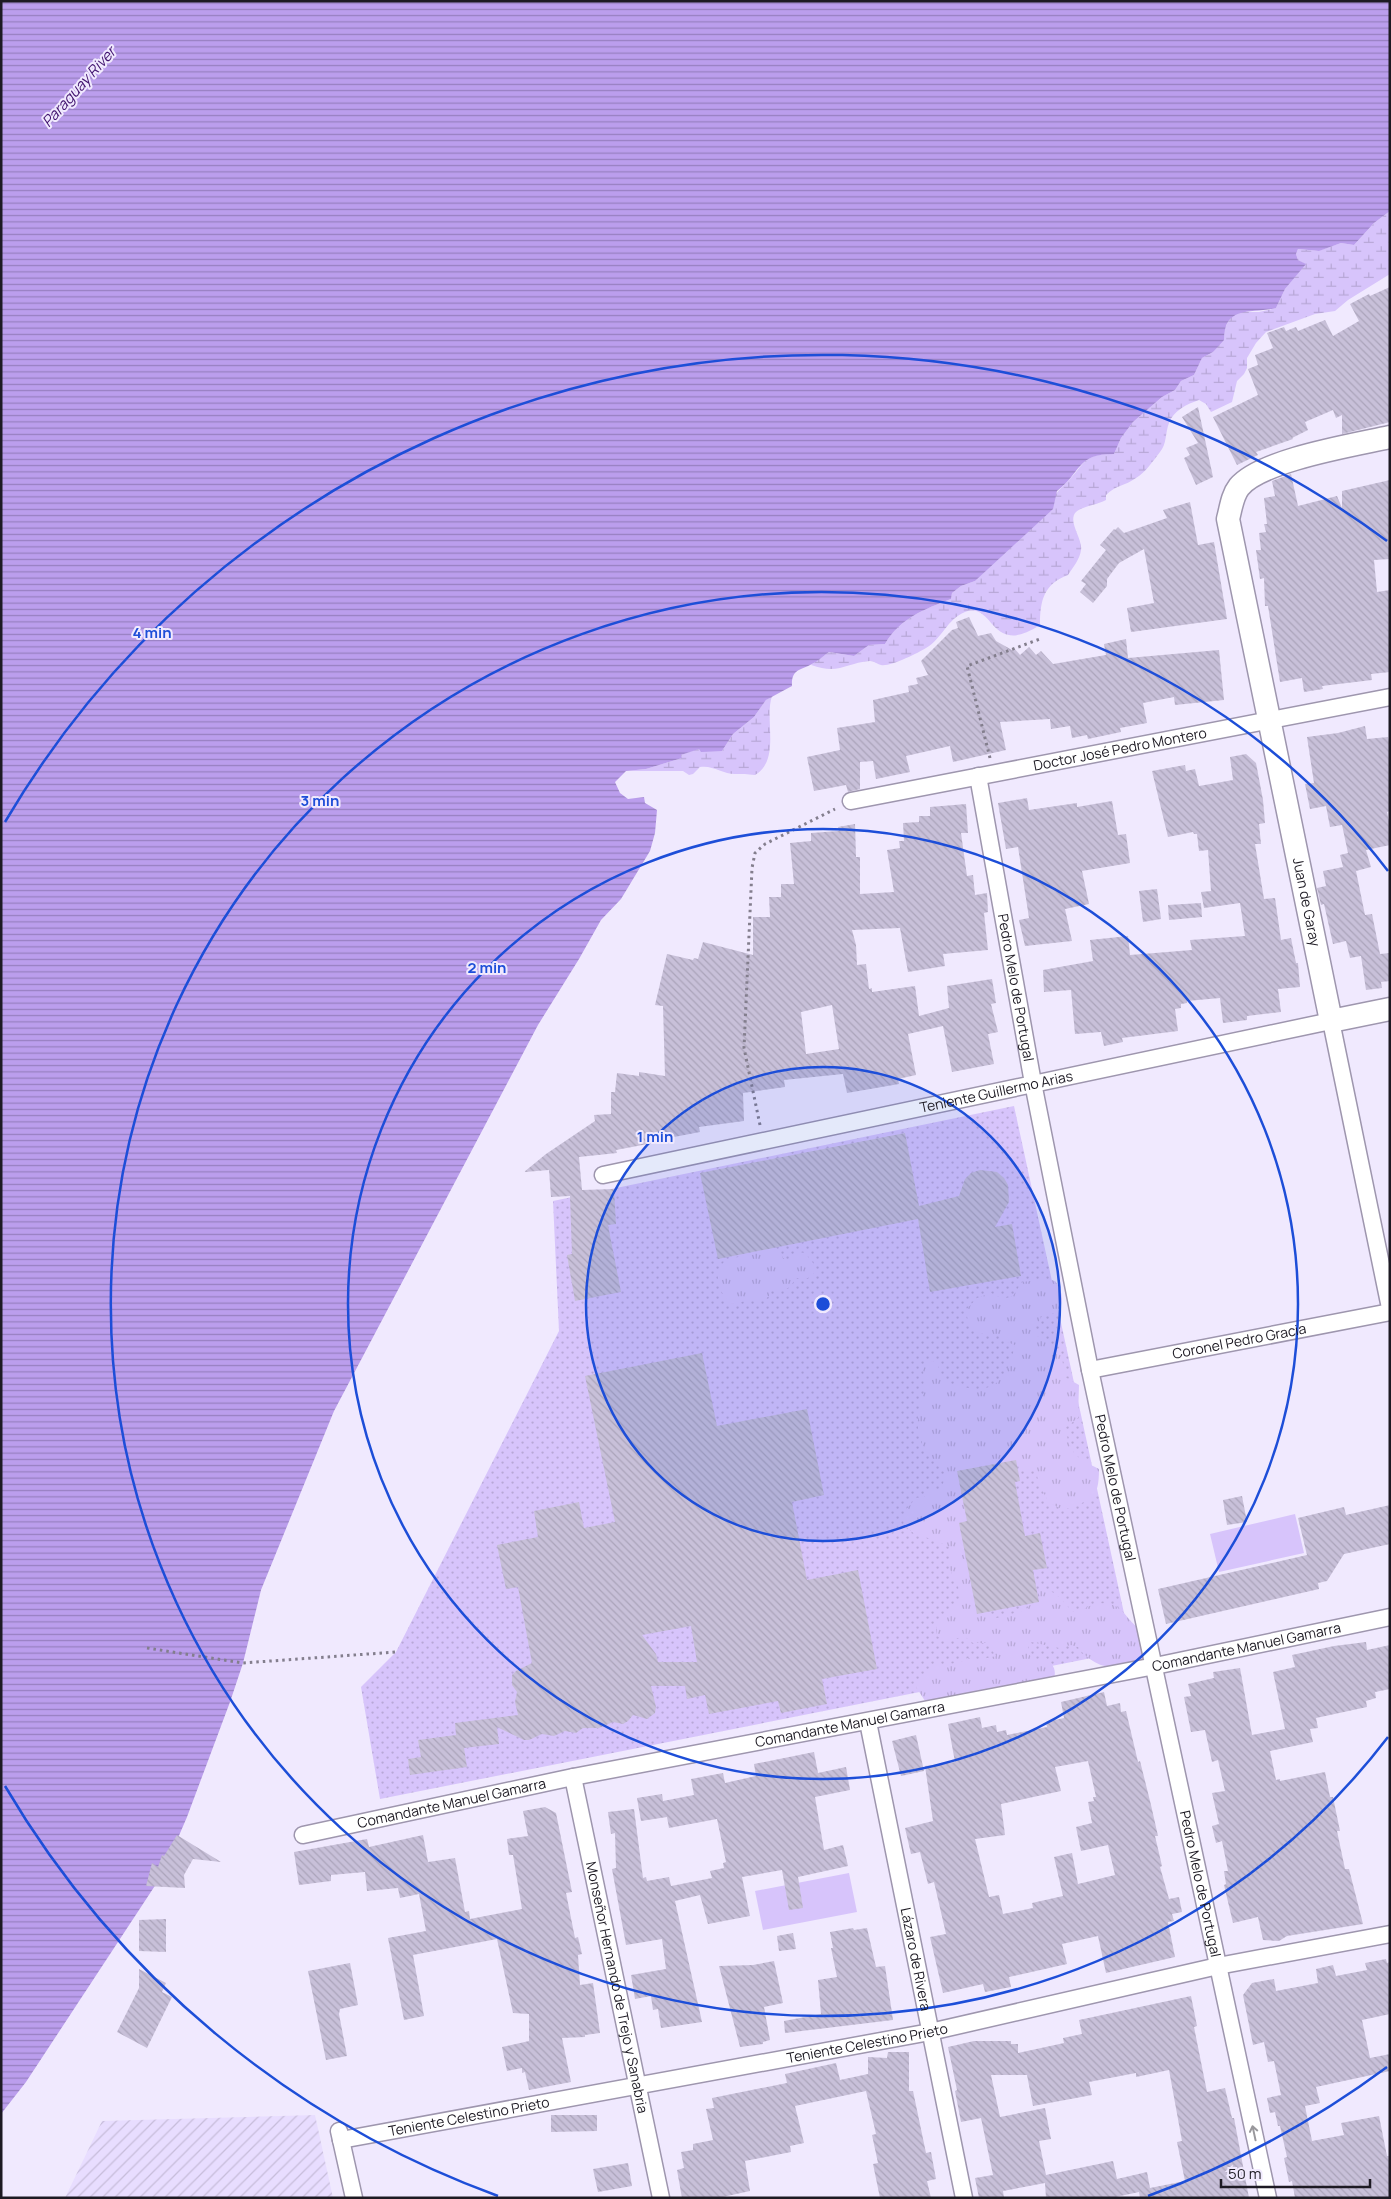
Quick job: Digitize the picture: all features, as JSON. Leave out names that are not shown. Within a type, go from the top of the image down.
[{"type":"street","name":"Juan de Garay","points":[[1390,437],[1291,459],[1249,478],[1239,487],[1233,497],[1228,519],[1390,1308]]},
{"type":"street","name":"Doctor José Pedro Montero","points":[[851,801],[1390,696]]},
{"type":"street","name":"Pedro Melo de Portugal","points":[[986,774],[1033,1083],[1090,1370],[1268,2198]]},
{"type":"street","name":"Teniente Guillermo Arias","points":[[603,1175],[1033,1083],[1390,1010]]},
{"type":"street","name":"Coronel Pedro Gracia","points":[[1090,1370],[1390,1312]]},
{"type":"street","name":"Comandante Manuel Gamarra","points":[[306,1834],[573,1777],[1154,1666],[1390,1617]]},
{"type":"street","name":"Lázaro de Rivera","points":[[868,1722],[964,2198]]},
{"type":"street","name":"Monseñor Hernando de Trejo y Sanabria","points":[[573,1777],[661,2198]]},
{"type":"street","name":"Teniente Celestino Prieto","points":[[354,2198],[340,2135],[637,2087],[930,2032],[1218,1966],[1390,1934]]},
{"type":"path","points":[[986,774],[967,666],[1040,639]]},
{"type":"path","points":[[763,1141],[744,1048],[752,868],[755,853],[765,844],[851,801]]},
{"type":"path","points":[[147,1648],[242,1663],[396,1652]]},
{"type":"shaded area","points":[[315,2115],[333,2198],[65,2198],[102,2121]]},
{"type":"green space","points":[[1390,211],[1390,274],[1348,300],[1335,311],[1315,314],[1266,332],[1256,343],[1247,358],[1247,368],[1237,381],[1232,402],[1211,412],[1206,404],[1199,400],[1181,408],[1171,419],[1162,449],[1143,473],[1110,492],[1106,495],[1106,500],[1076,512],[1073,520],[1080,541],[1080,553],[1068,575],[1054,583],[1045,594],[1041,608],[1040,625],[1023,633],[1011,635],[995,627],[982,614],[975,611],[965,612],[954,619],[932,644],[897,662],[881,665],[873,661],[861,662],[835,669],[811,665],[829,652],[854,656],[869,645],[885,644],[898,627],[906,621],[923,611],[951,599],[952,593],[961,586],[975,581],[1053,502],[1058,491],[1085,461],[1103,454],[1114,454],[1121,438],[1133,422],[1162,397],[1175,390],[1181,381],[1194,375],[1202,358],[1213,352],[1230,318],[1238,312],[1259,312],[1276,308],[1285,289],[1305,264],[1298,260],[1296,254],[1298,249],[1318,251],[1341,243],[1354,245],[1374,223]]},
{"type":"green space","points":[[772,696],[768,760],[755,775],[731,774],[705,767],[700,767],[693,774],[689,775],[683,771],[626,771],[646,769],[682,758],[681,755],[700,748],[722,751],[733,734],[754,717],[766,700]]},
{"type":"green space","points":[[1014,1106],[1132,1650],[380,1799],[361,1687],[396,1652],[559,1331],[553,1201]]},
{"type":"green space","points":[[774,1247],[779,1250],[783,1258],[790,1261],[798,1252],[805,1253],[813,1263],[814,1273],[808,1278],[796,1278],[790,1287],[781,1291],[770,1289],[769,1296],[763,1301],[749,1300],[732,1304],[728,1301],[721,1291],[718,1278],[718,1272],[724,1262],[747,1256],[749,1252]]},
{"type":"green space","points":[[1048,1279],[1055,1281],[1059,1287],[1062,1298],[1061,1304],[1055,1312],[1042,1316],[1034,1329],[1037,1336],[1044,1338],[1050,1347],[1058,1350],[1062,1358],[1065,1377],[1079,1385],[1078,1418],[1065,1428],[1069,1444],[1075,1454],[1099,1469],[1097,1487],[1095,1493],[1087,1501],[1064,1510],[1049,1503],[1039,1484],[1036,1471],[1026,1470],[1013,1463],[978,1567],[969,1576],[977,1590],[979,1608],[993,1619],[1026,1610],[1041,1590],[1047,1590],[1057,1595],[1077,1614],[1088,1607],[1100,1603],[1106,1603],[1118,1608],[1133,1624],[1141,1629],[1149,1652],[1132,1665],[1112,1668],[1093,1661],[1078,1647],[1071,1645],[1059,1648],[1031,1642],[1028,1645],[1029,1654],[1033,1660],[1045,1657],[1053,1666],[1055,1675],[1052,1683],[927,1704],[916,1687],[936,1665],[959,1663],[968,1658],[978,1660],[996,1656],[987,1643],[973,1643],[965,1637],[945,1640],[937,1636],[936,1627],[939,1620],[954,1604],[960,1601],[958,1585],[949,1568],[950,1548],[934,1539],[917,1536],[904,1525],[904,1512],[915,1498],[924,1497],[929,1491],[941,1490],[946,1474],[926,1453],[918,1434],[918,1412],[924,1392],[923,1365],[925,1362],[933,1361],[938,1366],[945,1384],[977,1389],[986,1388],[999,1381],[1008,1368],[1015,1345],[1005,1341],[999,1334],[983,1334],[969,1327],[966,1310],[977,1298],[991,1293],[1003,1299],[1013,1296],[1022,1282]]},
{"type":"green space","points":[[1295,1514],[1304,1553],[1219,1572],[1210,1534]]},
{"type":"green space","points":[[849,1873],[857,1912],[763,1930],[755,1891]]},
{"type":"water","name":"Paraguay River","points":[[1,1],[1390,1],[1390,211],[1374,223],[1354,245],[1341,243],[1319,251],[1298,249],[1296,254],[1298,260],[1306,264],[1285,289],[1276,308],[1241,313],[1234,316],[1225,329],[1224,340],[1213,352],[1202,358],[1194,375],[1181,381],[1175,390],[1162,397],[1133,422],[1121,438],[1114,454],[1093,457],[1081,465],[1057,491],[1053,509],[975,581],[961,586],[952,593],[951,599],[923,611],[906,621],[898,627],[885,644],[869,645],[854,656],[829,652],[814,663],[798,671],[793,676],[792,686],[766,700],[754,717],[733,734],[722,751],[701,752],[699,749],[681,755],[682,758],[646,769],[626,771],[615,782],[620,793],[628,799],[644,797],[645,803],[657,810],[655,833],[650,851],[621,899],[601,920],[538,1025],[334,1411],[261,1590],[243,1663],[230,1702],[187,1817],[162,1875],[26,2082],[1,2114]]},
{"type":"building","points":[[1390,287],[1390,422],[1342,434],[1342,415],[1336,418],[1333,410],[1305,422],[1308,430],[1293,439],[1256,452],[1258,455],[1237,465],[1213,417],[1258,395],[1248,369],[1258,365],[1255,355],[1273,348],[1267,333],[1284,327],[1286,331],[1296,327],[1298,331],[1325,320],[1333,336],[1359,321],[1350,304],[1369,294],[1370,296]]},
{"type":"building","points":[[1198,407],[1213,477],[1196,485],[1184,458],[1190,455],[1186,448],[1198,443],[1182,417]]},
{"type":"building","points":[[1291,474],[1298,506],[1337,496],[1342,508],[1342,491],[1390,480],[1390,559],[1374,560],[1377,592],[1390,590],[1390,672],[1371,674],[1372,680],[1322,686],[1323,689],[1304,692],[1302,678],[1280,682],[1268,606],[1265,606],[1264,578],[1260,579],[1256,550],[1261,550],[1259,533],[1266,532],[1264,524],[1267,524],[1264,498],[1275,496],[1272,481]]},
{"type":"building","points":[[1190,502],[1198,545],[1214,542],[1227,619],[1131,632],[1127,608],[1154,603],[1144,549],[1119,563],[1107,579],[1107,586],[1093,603],[1080,592],[1086,584],[1081,581],[1106,550],[1100,545],[1114,529],[1118,527],[1124,533],[1167,518],[1163,510]]},
{"type":"building","points":[[969,617],[978,636],[991,633],[996,641],[1012,650],[1014,648],[1020,655],[1029,647],[1036,655],[1041,651],[1053,664],[1106,655],[1104,644],[1126,639],[1128,658],[1219,650],[1224,700],[1175,705],[1174,697],[1143,703],[1147,723],[1120,728],[1121,732],[1088,739],[1087,735],[1072,738],[1070,726],[1051,729],[1050,719],[1000,722],[1006,750],[953,762],[950,746],[906,756],[910,772],[876,779],[873,761],[860,762],[860,789],[848,792],[846,785],[814,791],[807,757],[840,750],[837,728],[875,722],[873,700],[909,692],[908,686],[918,684],[916,678],[928,675],[921,661],[952,630],[958,628],[956,622]]},
{"type":"building","points":[[1365,726],[1367,739],[1388,737],[1390,746],[1390,811],[1387,812],[1390,826],[1390,845],[1366,850],[1371,867],[1356,871],[1365,915],[1372,914],[1380,954],[1390,953],[1390,981],[1381,982],[1382,988],[1366,990],[1361,956],[1350,958],[1346,941],[1333,944],[1324,904],[1321,905],[1317,888],[1326,886],[1323,871],[1343,867],[1340,855],[1348,853],[1342,825],[1330,827],[1326,806],[1310,809],[1305,784],[1314,783],[1307,737],[1338,733]]},
{"type":"building","points":[[1246,754],[1256,763],[1263,800],[1265,823],[1259,824],[1261,844],[1255,844],[1264,899],[1275,898],[1281,940],[1291,938],[1296,963],[1298,963],[1300,987],[1278,989],[1281,1012],[1247,1016],[1247,1020],[1223,1023],[1220,998],[1187,1001],[1187,1003],[1181,1004],[1181,1008],[1175,1009],[1178,1031],[1122,1038],[1123,1042],[1104,1046],[1101,1032],[1075,1034],[1071,990],[1044,992],[1043,970],[1093,961],[1090,940],[1128,936],[1130,955],[1192,950],[1190,940],[1245,936],[1240,903],[1204,908],[1201,892],[1211,891],[1208,850],[1199,851],[1197,834],[1193,832],[1168,837],[1152,771],[1185,765],[1186,771],[1195,769],[1199,786],[1233,780],[1230,757]]},
{"type":"building","points":[[1027,798],[1029,810],[1077,803],[1077,807],[1112,801],[1118,835],[1126,834],[1130,863],[1082,871],[1089,904],[1065,909],[1072,941],[1025,946],[1019,920],[1029,918],[1018,847],[1006,849],[998,803]]},
{"type":"building","points":[[966,804],[968,833],[961,833],[967,876],[973,875],[975,895],[987,893],[988,912],[984,913],[988,950],[943,954],[945,966],[908,972],[900,928],[852,930],[856,945],[857,965],[866,964],[869,989],[872,988],[872,992],[915,986],[919,1016],[949,1008],[947,986],[992,979],[996,1003],[991,1004],[998,1032],[988,1034],[994,1064],[952,1072],[943,1026],[908,1034],[916,1075],[898,1079],[899,1084],[847,1093],[843,1074],[784,1080],[785,1087],[743,1093],[744,1121],[699,1127],[700,1132],[616,1150],[617,1153],[579,1157],[582,1190],[614,1189],[616,1224],[608,1225],[621,1292],[575,1301],[567,1255],[572,1254],[570,1196],[551,1197],[549,1170],[524,1172],[546,1154],[595,1121],[594,1115],[611,1114],[611,1092],[615,1092],[617,1073],[639,1076],[639,1072],[665,1076],[663,1006],[655,1005],[667,954],[693,960],[694,958],[698,959],[703,942],[753,955],[753,917],[770,917],[769,897],[781,897],[781,884],[794,884],[790,843],[811,841],[811,833],[839,831],[838,827],[855,824],[856,857],[860,857],[860,894],[894,892],[887,850],[900,848],[899,841],[904,841],[903,823],[919,822],[919,816],[930,816],[930,807]],"holes":[[[832,1005],[839,1049],[806,1054],[801,1012]]]},
{"type":"building","points":[[1157,889],[1161,919],[1143,922],[1139,891]]},
{"type":"building","points":[[1201,903],[1202,917],[1169,920],[1168,905]]},
{"type":"building","points":[[905,1133],[919,1206],[959,1196],[965,1179],[971,1173],[980,1170],[997,1172],[1004,1178],[1008,1185],[1009,1202],[995,1227],[1012,1224],[1021,1276],[930,1292],[918,1219],[718,1259],[700,1173]]},
{"type":"building","points":[[702,1353],[717,1426],[807,1409],[824,1495],[792,1502],[807,1580],[858,1570],[877,1669],[822,1679],[827,1704],[781,1713],[778,1701],[709,1714],[705,1695],[687,1699],[685,1686],[651,1686],[656,1707],[655,1713],[647,1719],[633,1715],[623,1724],[613,1722],[599,1728],[583,1728],[576,1733],[565,1731],[554,1736],[542,1734],[529,1740],[524,1740],[497,1727],[499,1744],[464,1748],[467,1767],[410,1775],[408,1759],[421,1757],[418,1740],[456,1735],[455,1723],[518,1715],[515,1702],[517,1692],[512,1685],[512,1675],[532,1663],[518,1587],[506,1589],[497,1545],[538,1537],[534,1511],[579,1502],[584,1528],[615,1522],[585,1376]],"holes":[[[691,1626],[697,1662],[658,1662],[656,1654],[642,1635]]]},
{"type":"building","points":[[1016,1460],[1020,1481],[1015,1482],[1025,1536],[1040,1533],[1047,1568],[1033,1570],[1039,1602],[977,1614],[959,1523],[967,1521],[957,1471]]},
{"type":"building","points":[[1242,1496],[1247,1522],[1227,1525],[1223,1500]]},
{"type":"building","points":[[1390,1505],[1390,1544],[1344,1554],[1327,1581],[1318,1583],[1319,1589],[1166,1624],[1158,1589],[1307,1555],[1298,1518],[1344,1507],[1346,1515]]},
{"type":"building","points":[[1366,1642],[1367,1650],[1390,1645],[1390,1689],[1375,1692],[1376,1698],[1366,1701],[1367,1707],[1316,1718],[1318,1728],[1310,1729],[1313,1742],[1270,1751],[1276,1780],[1280,1779],[1280,1781],[1325,1772],[1330,1797],[1333,1797],[1340,1831],[1337,1831],[1345,1869],[1349,1869],[1363,1924],[1287,1936],[1279,1941],[1263,1940],[1258,1917],[1233,1923],[1224,1885],[1226,1884],[1224,1871],[1228,1871],[1222,1841],[1216,1843],[1212,1826],[1219,1824],[1212,1793],[1225,1791],[1218,1760],[1212,1762],[1205,1730],[1191,1732],[1184,1697],[1191,1696],[1188,1684],[1214,1678],[1213,1672],[1240,1668],[1252,1735],[1285,1729],[1273,1672],[1295,1667],[1292,1655],[1334,1646]]},
{"type":"building","points":[[1104,1692],[1107,1706],[1120,1703],[1121,1712],[1126,1711],[1158,1836],[1155,1836],[1162,1866],[1160,1867],[1169,1899],[1179,1897],[1182,1912],[1172,1914],[1174,1921],[1168,1922],[1175,1957],[1106,1973],[1098,1936],[1062,1944],[1067,1964],[1009,1977],[1011,1987],[985,1992],[983,1984],[943,1993],[930,1937],[946,1934],[934,1882],[928,1884],[920,1852],[911,1854],[905,1828],[933,1821],[925,1766],[955,1762],[948,1724],[980,1717],[982,1728],[996,1725],[997,1732],[1006,1730],[1007,1735],[1047,1727],[1046,1722],[1064,1718],[1061,1702]],"holes":[[[1088,1761],[1096,1797],[1093,1797],[1094,1801],[1088,1802],[1092,1823],[1076,1827],[1081,1851],[1108,1845],[1115,1875],[1078,1884],[1072,1853],[1054,1857],[1063,1896],[1032,1903],[1033,1908],[1003,1914],[999,1895],[989,1897],[975,1839],[1005,1835],[1001,1804],[1061,1791],[1055,1767]]]},
{"type":"building","points":[[916,1735],[924,1771],[901,1776],[892,1741]]},
{"type":"building","points":[[814,1752],[818,1773],[846,1767],[850,1790],[815,1797],[824,1850],[843,1845],[848,1866],[798,1877],[803,1908],[789,1910],[782,1870],[742,1877],[750,1916],[708,1924],[700,1895],[675,1901],[702,2022],[661,2028],[658,2009],[653,2010],[651,1996],[635,1999],[631,1975],[666,1969],[662,1939],[626,1945],[612,1869],[616,1868],[615,1833],[611,1834],[608,1812],[634,1809],[643,1878],[646,1877],[647,1881],[669,1877],[671,1886],[712,1878],[710,1871],[724,1868],[723,1863],[726,1862],[717,1819],[669,1828],[667,1817],[641,1821],[637,1798],[662,1794],[663,1801],[694,1795],[691,1779],[723,1773],[725,1783],[756,1776],[754,1764]]},
{"type":"building","points":[[545,1807],[556,1813],[572,1892],[566,1893],[575,1938],[578,1937],[582,1954],[578,1955],[580,1985],[593,1983],[600,2033],[585,2035],[585,2037],[562,2038],[571,2082],[529,2090],[525,2072],[522,2073],[522,2068],[507,2071],[502,2047],[529,2041],[529,2014],[513,2013],[497,1939],[413,1955],[424,2016],[404,2020],[388,1938],[426,1931],[419,1894],[400,1898],[398,1888],[367,1891],[365,1872],[331,1875],[331,1881],[299,1885],[294,1852],[367,1839],[369,1847],[423,1835],[428,1862],[455,1858],[465,1912],[469,1911],[470,1919],[522,1909],[513,1855],[509,1855],[507,1839],[528,1836],[523,1811]]},
{"type":"building","points":[[177,1835],[221,1862],[193,1859],[184,1875],[185,1888],[146,1886],[152,1863],[158,1867],[162,1855],[164,1856]]},
{"type":"building","points":[[166,1919],[166,1952],[139,1951],[139,1920]]},
{"type":"building","points":[[853,1928],[854,1930],[867,1928],[876,1967],[885,1966],[893,2020],[785,2033],[784,2021],[821,2014],[818,1980],[837,1977],[830,1932]]},
{"type":"building","points":[[793,1933],[796,1949],[779,1951],[777,1936]]},
{"type":"building","points":[[1386,1959],[1387,1963],[1390,1962],[1390,2014],[1362,2020],[1370,2058],[1390,2054],[1390,2071],[1316,2087],[1320,2103],[1305,2106],[1312,2141],[1344,2135],[1341,2123],[1379,2116],[1387,2156],[1390,2156],[1390,2198],[1295,2198],[1292,2181],[1289,2182],[1284,2158],[1287,2157],[1280,2126],[1278,2126],[1275,2112],[1270,2113],[1267,2098],[1281,2095],[1274,2061],[1268,2062],[1264,2042],[1253,2045],[1243,1995],[1252,1983],[1274,1979],[1276,1991],[1318,1983],[1316,1969],[1333,1965],[1336,1976],[1367,1970],[1365,1963]]},
{"type":"building","points":[[774,1961],[783,2003],[764,2007],[770,2040],[763,2042],[763,2044],[740,2047],[719,1966],[753,1965]]},
{"type":"building","points":[[350,1963],[358,2005],[340,2009],[339,2014],[347,2056],[326,2060],[308,1971]]},
{"type":"building","points":[[139,1969],[166,1983],[162,1992],[172,1997],[147,2048],[117,2032],[139,1988]]},
{"type":"building","points":[[1191,1996],[1197,2026],[1194,2027],[1207,2092],[1225,2088],[1232,2118],[1234,2118],[1249,2198],[1140,2198],[1139,2192],[1111,2198],[1046,2198],[1045,2183],[1003,2191],[1004,2198],[979,2198],[975,2178],[993,2175],[981,2118],[961,2122],[955,2091],[957,2090],[948,2047],[974,2041],[1011,2041],[1011,2044],[1018,2044],[1018,2053],[1064,2043],[1063,2038],[1082,2034],[1079,2020]],"holes":[[[1169,2070],[1182,2141],[1177,2142],[1185,2181],[1150,2188],[1147,2172],[1117,2179],[1113,2161],[1046,2175],[1039,2141],[1051,2139],[1045,2108],[1000,2117],[991,2075],[1027,2075],[1033,2106],[1092,2095],[1089,2082],[1136,2073],[1136,2077]]]},
{"type":"building","points":[[888,2052],[909,2052],[909,2091],[913,2091],[926,2153],[931,2152],[936,2179],[927,2181],[931,2198],[880,2198],[873,2164],[878,2163],[872,2135],[876,2134],[866,2091],[795,2106],[804,2143],[790,2146],[791,2152],[745,2161],[750,2191],[718,2198],[682,2198],[677,2170],[684,2168],[681,2152],[693,2150],[693,2144],[713,2140],[706,2109],[714,2108],[712,2098],[787,2083],[785,2074],[836,2063],[840,2080],[868,2074],[868,2057],[887,2058]]},
{"type":"building","points":[[551,2115],[597,2115],[597,2131],[551,2132]]},
{"type":"building","points":[[628,2163],[632,2186],[598,2192],[593,2169]]}]
